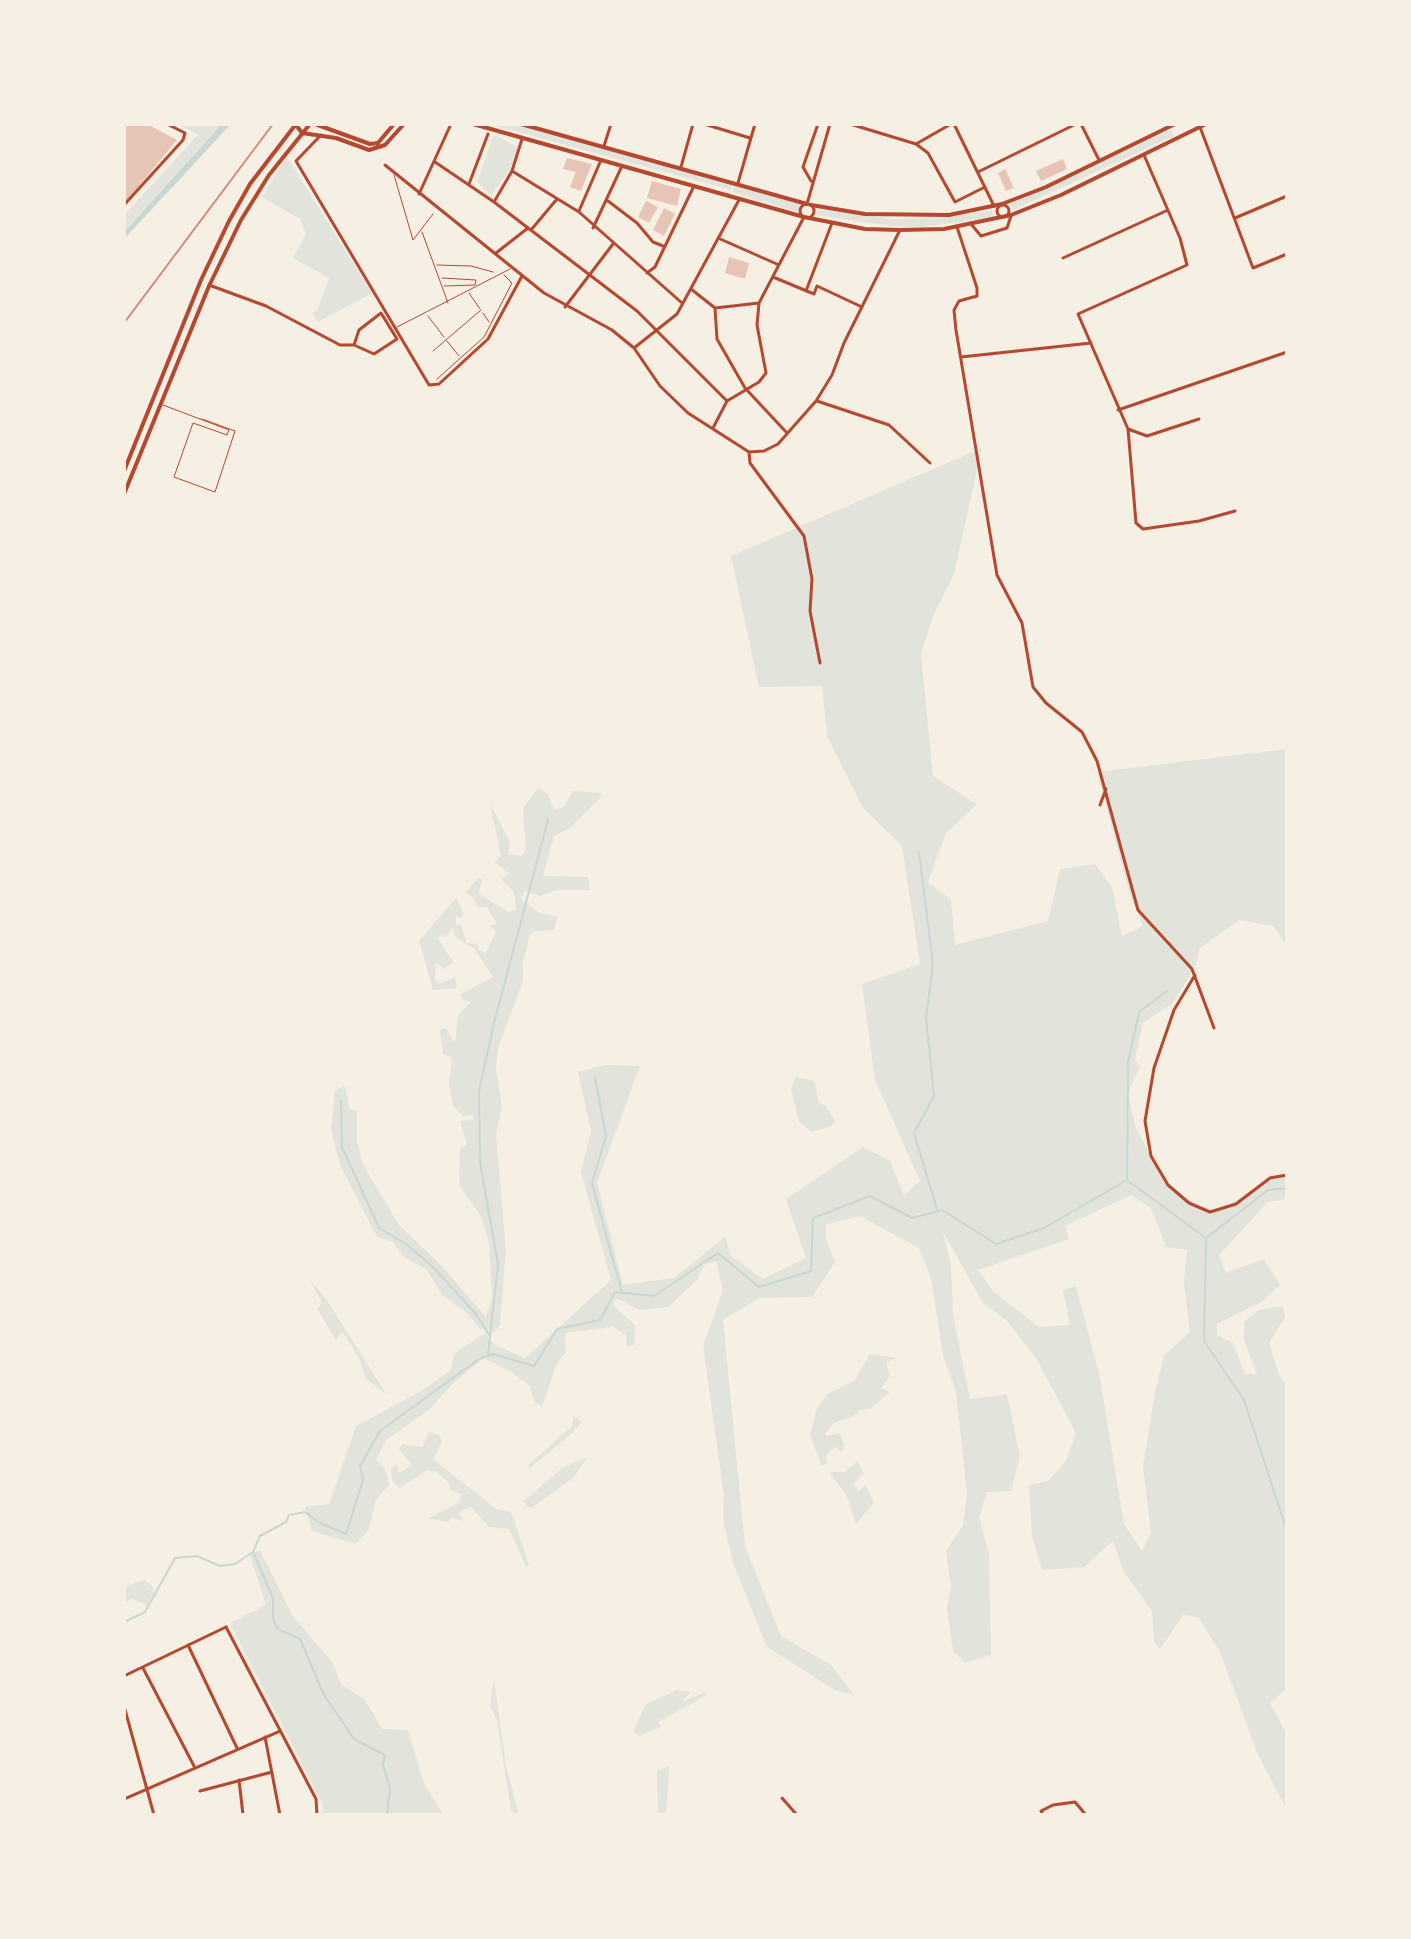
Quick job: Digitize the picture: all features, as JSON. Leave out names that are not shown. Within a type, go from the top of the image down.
[{"type":"main road","points":[[296,124],[298,131],[363,149],[378,149],[404,124]]},
{"type":"main road","points":[[124,471],[229,221],[250,184],[296,124]]},
{"type":"main road","points":[[124,494],[209,285],[262,185],[313,124],[370,144],[378,143],[394,124]]},
{"type":"main road","points":[[473,124],[804,217],[900,230],[957,227],[1011,215],[1061,195],[1203,125]]},
{"type":"main road","points":[[521,124],[809,204],[865,214],[949,215],[1002,204],[1175,124]]},
{"type":"main road","points":[[152,401],[160,404]]},
{"type":"street","points":[[124,205],[183,140],[185,133],[167,124]]},
{"type":"street","points":[[419,194],[451,124]]},
{"type":"street","points":[[604,146],[611,124]]},
{"type":"street","points":[[681,167],[693,124]]},
{"type":"street","points":[[704,124],[751,138]]},
{"type":"street","points":[[730,132],[732,124]]},
{"type":"street","points":[[738,183],[755,124]]},
{"type":"street","points":[[811,181],[803,167],[818,124]]},
{"type":"street","points":[[713,428],[727,401],[759,382],[766,373],[757,325],[759,303],[804,217],[814,213],[809,204],[811,181],[830,124]]},
{"type":"street","points":[[850,124],[916,144],[928,153],[955,202],[985,187]]},
{"type":"street","points":[[916,144],[952,124],[994,206]]},
{"type":"street","points":[[978,172],[1079,124],[1099,161]]},
{"type":"street","points":[[1192,124],[1203,125],[1253,268],[1287,254]]},
{"type":"street","points":[[469,184],[488,134]]},
{"type":"street","points":[[321,135],[296,161],[429,385],[439,384],[488,339],[522,276]]},
{"type":"street","points":[[494,202],[512,171],[522,139]]},
{"type":"street","points":[[1144,155],[1187,265],[1078,314],[1128,429],[1136,523],[1143,529],[1199,521],[1235,511]]},
{"type":"street","points":[[579,212],[601,160]]},
{"type":"street","points":[[435,162],[530,229],[658,331],[727,401]]},
{"type":"street","points":[[385,165],[522,276],[565,307],[612,330],[634,348],[660,386],[688,413],[749,452],[764,451],[787,433],[816,401],[832,375],[900,230]]},
{"type":"street","points":[[593,228],[622,165]]},
{"type":"street","points":[[512,171],[579,212],[593,228],[682,303]]},
{"type":"street","points":[[647,273],[655,267],[694,186]]},
{"type":"street","points":[[1235,218],[1287,196]]},
{"type":"street","points":[[495,254],[530,229],[557,199]]},
{"type":"street","points":[[634,348],[677,314],[740,199]]},
{"type":"street","points":[[608,201],[637,223],[653,242],[664,247]]},
{"type":"street","points":[[804,217],[800,209],[809,204]]},
{"type":"street","points":[[1002,204],[1009,209],[1004,217],[997,213],[1002,204]]},
{"type":"street","points":[[1063,258],[1168,210]]},
{"type":"street","points":[[971,224],[981,236],[1007,228],[1011,215]]},
{"type":"street","points":[[806,291],[832,223]]},
{"type":"street","points":[[957,227],[977,288],[977,296],[959,301],[954,310],[997,575],[1022,623],[1033,687],[1046,703],[1082,732],[1106,789],[1138,910],[1195,975],[1214,1028]]},
{"type":"street","points":[[718,238],[779,265]]},
{"type":"street","points":[[565,307],[613,244]]},
{"type":"street","points":[[773,277],[814,294],[817,286],[862,307]]},
{"type":"street","points":[[209,285],[266,306],[340,345],[354,345],[374,354],[397,339],[381,313],[359,330],[354,345]]},
{"type":"street","points":[[691,288],[715,308],[759,303]]},
{"type":"street","points":[[715,308],[717,339],[745,388],[787,433]]},
{"type":"street","points":[[961,357],[1091,343]]},
{"type":"street","points":[[1118,410],[1287,352]]},
{"type":"street","points":[[816,401],[889,425],[930,463]]},
{"type":"street","points":[[1128,429],[1147,436],[1199,419]]},
{"type":"street","points":[[749,452],[750,463],[804,536],[812,579],[810,611],[820,663]]},
{"type":"street","points":[[1100,805],[1106,789]]},
{"type":"street","points":[[1195,975],[1174,1010],[1154,1068],[1145,1121],[1151,1156],[1168,1185],[1189,1203],[1210,1212],[1236,1204],[1270,1178],[1287,1175]]},
{"type":"street","points":[[124,1676],[226,1627],[316,1799],[317,1815]]},
{"type":"street","points":[[188,1645],[237,1748]]},
{"type":"street","points":[[143,1668],[194,1766]]},
{"type":"street","points":[[124,1707],[154,1815]]},
{"type":"street","points":[[124,1799],[280,1731]]},
{"type":"street","points":[[124,1739],[133,1737]]},
{"type":"street","points":[[265,1737],[280,1815]]},
{"type":"street","points":[[200,1791],[272,1772]]},
{"type":"street","points":[[239,1780],[243,1815]]},
{"type":"street","points":[[782,1798],[797,1815]]},
{"type":"street","points":[[1043,1815],[1041,1811],[1053,1805],[1075,1802],[1086,1815]]},
{"type":"lane","points":[[394,172],[394,183],[413,240],[433,214]]},
{"type":"lane","points":[[421,230],[448,303]]},
{"type":"lane","points":[[434,265],[471,266],[493,272]]},
{"type":"lane","points":[[395,327],[504,275],[512,267]]},
{"type":"lane","points":[[437,379],[484,337],[512,283],[504,275]]},
{"type":"lane","points":[[439,278],[476,280],[475,285],[442,286]]},
{"type":"lane","points":[[468,292],[491,324]]},
{"type":"lane","points":[[433,351],[481,310]]},
{"type":"lane","points":[[426,313],[461,358]]},
{"type":"lane","points":[[160,404],[231,427],[235,433],[215,492],[174,477],[193,423],[227,435],[230,432],[202,419]]},
{"type":"shaded area","points":[[178,124],[222,124],[124,231],[124,215],[198,135]]},
{"type":"shaded area","points":[[222,124],[231,124],[124,239],[124,232]]},
{"type":"shaded area","points":[[489,124],[517,124],[733,183],[731,190]]},
{"type":"shaded area","points":[[1171,130],[1174,136],[1013,210],[1011,204]]},
{"type":"shaded area","points":[[494,135],[518,147],[510,170],[490,196],[477,181]]},
{"type":"shaded area","points":[[287,157],[372,293],[318,322],[312,313],[317,311],[329,278],[293,258],[306,234],[300,219],[262,197]]},
{"type":"shaded area","points":[[734,186],[800,204],[798,212],[732,192]]},
{"type":"shaded area","points":[[817,209],[894,219],[948,217],[992,210],[994,217],[922,227],[890,226],[816,215]]},
{"type":"shaded area","points":[[982,448],[954,574],[934,614],[921,653],[933,776],[977,804],[946,833],[928,882],[951,900],[955,945],[1048,921],[1060,869],[1095,864],[1112,887],[1122,936],[1143,926],[1129,892],[1097,772],[1287,749],[1287,947],[1274,926],[1239,920],[1200,948],[1195,967],[1173,1003],[1143,1023],[1135,1060],[1140,1066],[1128,1093],[1135,1126],[1151,1156],[1168,1185],[1189,1203],[1210,1212],[1220,1211],[1270,1178],[1287,1174],[1287,1199],[1268,1202],[1219,1255],[1226,1273],[1264,1259],[1280,1285],[1261,1302],[1217,1324],[1217,1335],[1233,1343],[1245,1374],[1257,1374],[1244,1341],[1244,1322],[1258,1310],[1282,1306],[1286,1316],[1269,1343],[1280,1377],[1287,1385],[1287,1689],[1270,1703],[1287,1734],[1287,1810],[1258,1755],[1220,1652],[1198,1617],[1183,1615],[1160,1649],[1154,1642],[1152,1611],[1124,1572],[1113,1541],[1084,1567],[1042,1570],[1032,1535],[1029,1485],[1048,1481],[1066,1461],[1076,1433],[1036,1358],[1007,1321],[983,1303],[943,1232],[951,1266],[953,1314],[970,1399],[1007,1394],[1020,1456],[1011,1491],[987,1492],[979,1517],[989,1554],[991,1655],[965,1663],[953,1651],[947,1609],[951,1586],[946,1551],[963,1525],[967,1494],[956,1392],[943,1355],[931,1278],[919,1248],[860,1216],[826,1224],[826,1239],[835,1262],[812,1297],[759,1298],[723,1320],[745,1546],[781,1636],[831,1665],[854,1695],[835,1690],[767,1647],[733,1563],[723,1520],[724,1496],[703,1346],[723,1290],[716,1261],[704,1265],[697,1280],[668,1307],[639,1310],[617,1298],[613,1305],[635,1325],[634,1345],[627,1347],[626,1335],[613,1327],[565,1333],[566,1352],[557,1363],[542,1407],[534,1401],[530,1386],[484,1358],[454,1382],[429,1410],[386,1440],[376,1460],[386,1470],[389,1485],[376,1500],[369,1529],[356,1544],[312,1531],[305,1507],[329,1504],[356,1426],[421,1391],[451,1370],[455,1353],[485,1333],[495,1345],[525,1358],[611,1280],[581,1172],[591,1131],[578,1072],[605,1065],[640,1066],[597,1183],[623,1285],[674,1278],[726,1236],[730,1255],[763,1279],[806,1258],[786,1199],[863,1147],[890,1161],[904,1195],[920,1181],[875,1080],[862,984],[920,964],[902,846],[863,808],[827,736],[822,686],[759,687],[731,556]],"holes":[[[1131,1195],[1151,1208],[1166,1247],[1187,1250],[1184,1283],[1190,1332],[1164,1356],[1155,1393],[1143,1466],[1151,1533],[1142,1551],[1124,1524],[1099,1373],[1076,1286],[1063,1290],[1070,1325],[1039,1327],[994,1292],[978,1270],[1069,1239],[1065,1226]]]},
{"type":"shaded area","points":[[538,788],[548,794],[554,810],[564,807],[573,791],[601,793],[601,797],[570,828],[554,836],[543,876],[588,877],[590,890],[558,890],[540,896],[525,891],[521,899],[541,914],[558,916],[554,930],[534,931],[530,935],[523,962],[523,981],[498,1048],[496,1068],[502,1106],[496,1135],[506,1251],[500,1325],[495,1332],[480,1329],[468,1314],[442,1295],[427,1270],[403,1256],[392,1241],[377,1237],[340,1165],[331,1130],[335,1090],[345,1086],[350,1109],[357,1111],[357,1141],[362,1163],[399,1225],[441,1265],[486,1317],[492,1298],[489,1243],[481,1216],[459,1185],[460,1149],[467,1145],[460,1121],[473,1120],[473,1115],[463,1116],[453,1106],[449,1083],[452,1058],[443,1054],[440,1030],[446,1028],[455,1043],[458,1015],[471,1002],[463,1000],[461,994],[493,977],[474,948],[456,938],[452,928],[446,936],[437,937],[453,962],[445,969],[436,963],[435,980],[439,984],[455,977],[457,988],[433,990],[419,941],[456,898],[464,913],[460,919],[456,915],[456,925],[461,926],[467,943],[477,944],[479,951],[486,952],[496,932],[490,925],[497,924],[487,907],[477,907],[473,897],[465,893],[478,878],[482,879],[479,894],[509,912],[516,910],[514,892],[501,879],[510,874],[494,862],[501,856],[490,804],[510,842],[508,855],[522,856],[526,850],[523,808]]},
{"type":"shaded area","points":[[796,1077],[814,1081],[819,1103],[826,1106],[835,1121],[832,1126],[812,1132],[799,1122],[791,1089]]},
{"type":"shaded area","points":[[310,1280],[326,1299],[387,1395],[366,1379],[358,1356],[342,1331],[336,1340],[317,1309],[322,1303]]},
{"type":"shaded area","points":[[870,1354],[898,1358],[886,1362],[890,1376],[881,1388],[890,1392],[870,1409],[859,1410],[858,1414],[834,1423],[825,1433],[827,1436],[840,1433],[844,1445],[842,1452],[835,1447],[826,1455],[827,1464],[821,1465],[810,1434],[817,1408],[828,1394],[855,1380]]},
{"type":"shaded area","points":[[574,1416],[582,1422],[529,1469],[528,1465],[572,1426]]},
{"type":"shaded area","points":[[429,1432],[439,1435],[442,1442],[433,1459],[496,1509],[511,1512],[529,1565],[526,1566],[509,1529],[489,1527],[471,1507],[459,1512],[464,1521],[452,1517],[448,1522],[428,1518],[459,1503],[461,1494],[451,1491],[449,1483],[437,1472],[427,1470],[400,1488],[392,1481],[391,1469],[396,1464],[399,1473],[412,1465],[399,1449],[403,1444],[422,1447]]},
{"type":"shaded area","points":[[588,1457],[573,1478],[531,1508],[526,1506],[524,1501],[562,1468]]},
{"type":"shaded area","points":[[858,1461],[864,1474],[853,1484],[858,1491],[866,1485],[874,1503],[856,1524],[847,1496],[829,1472],[845,1472]]},
{"type":"shaded area","points":[[260,1550],[292,1615],[332,1662],[341,1684],[365,1700],[382,1729],[408,1730],[424,1784],[444,1815],[323,1815],[322,1803],[230,1623],[266,1605],[250,1555]]},
{"type":"shaded area","points":[[144,1580],[152,1586],[154,1594],[147,1605],[132,1599],[124,1602],[124,1587]]},
{"type":"shaded area","points":[[494,1679],[506,1766],[519,1815],[513,1815],[510,1804],[497,1721],[490,1706]]},
{"type":"shaded area","points":[[677,1690],[691,1692],[682,1702],[705,1692],[707,1695],[658,1722],[661,1727],[639,1736],[633,1732],[646,1704]]},
{"type":"shaded area","points":[[669,1766],[666,1815],[658,1815],[657,1771]]},
{"type":"building","points":[[124,124],[147,124],[177,140],[124,204]]},
{"type":"building","points":[[567,158],[592,164],[581,191],[570,187],[576,172],[563,169]]},
{"type":"building","points":[[1063,159],[1067,169],[1041,181],[1036,171]]},
{"type":"building","points":[[1005,169],[1014,188],[1006,191],[998,173]]},
{"type":"building","points":[[652,181],[681,189],[677,206],[647,198]]},
{"type":"building","points":[[646,201],[658,207],[649,223],[638,217]]},
{"type":"building","points":[[664,208],[675,214],[664,236],[653,230]]},
{"type":"building","points":[[729,257],[749,263],[745,279],[725,273]]},
{"type":"waterway","points":[[488,1355],[498,1264],[480,1163],[479,1091],[548,820]]},
{"type":"waterway","points":[[919,852],[933,964],[926,1018],[934,1096],[914,1133],[937,1209]]},
{"type":"waterway","points":[[1127,1178],[1128,1063],[1139,1012],[1167,991]]},
{"type":"waterway","points":[[595,1077],[606,1136],[592,1183],[622,1293]]},
{"type":"waterway","points":[[341,1101],[342,1147],[379,1228],[406,1244],[433,1267],[476,1314],[489,1335]]},
{"type":"waterway","points":[[124,1622],[145,1612],[175,1558],[197,1556],[220,1566],[235,1564],[253,1552],[260,1536],[286,1522],[289,1515],[305,1512],[320,1523],[346,1534],[363,1480],[360,1466],[380,1431],[479,1359],[493,1354],[534,1366],[557,1329],[600,1320],[615,1292],[654,1296],[718,1253],[759,1287],[811,1271],[813,1218],[870,1196],[912,1218],[942,1210],[996,1244],[1044,1228],[1127,1180],[1206,1238],[1268,1190],[1287,1188]]},
{"type":"waterway","points":[[1206,1240],[1204,1341],[1244,1400],[1287,1531]]},
{"type":"waterway","points":[[253,1552],[273,1598],[273,1619],[278,1629],[300,1639],[324,1695],[354,1739],[385,1755],[383,1765],[390,1789],[387,1815]]},
{"type":"railway","points":[[124,323],[273,124]]}]
